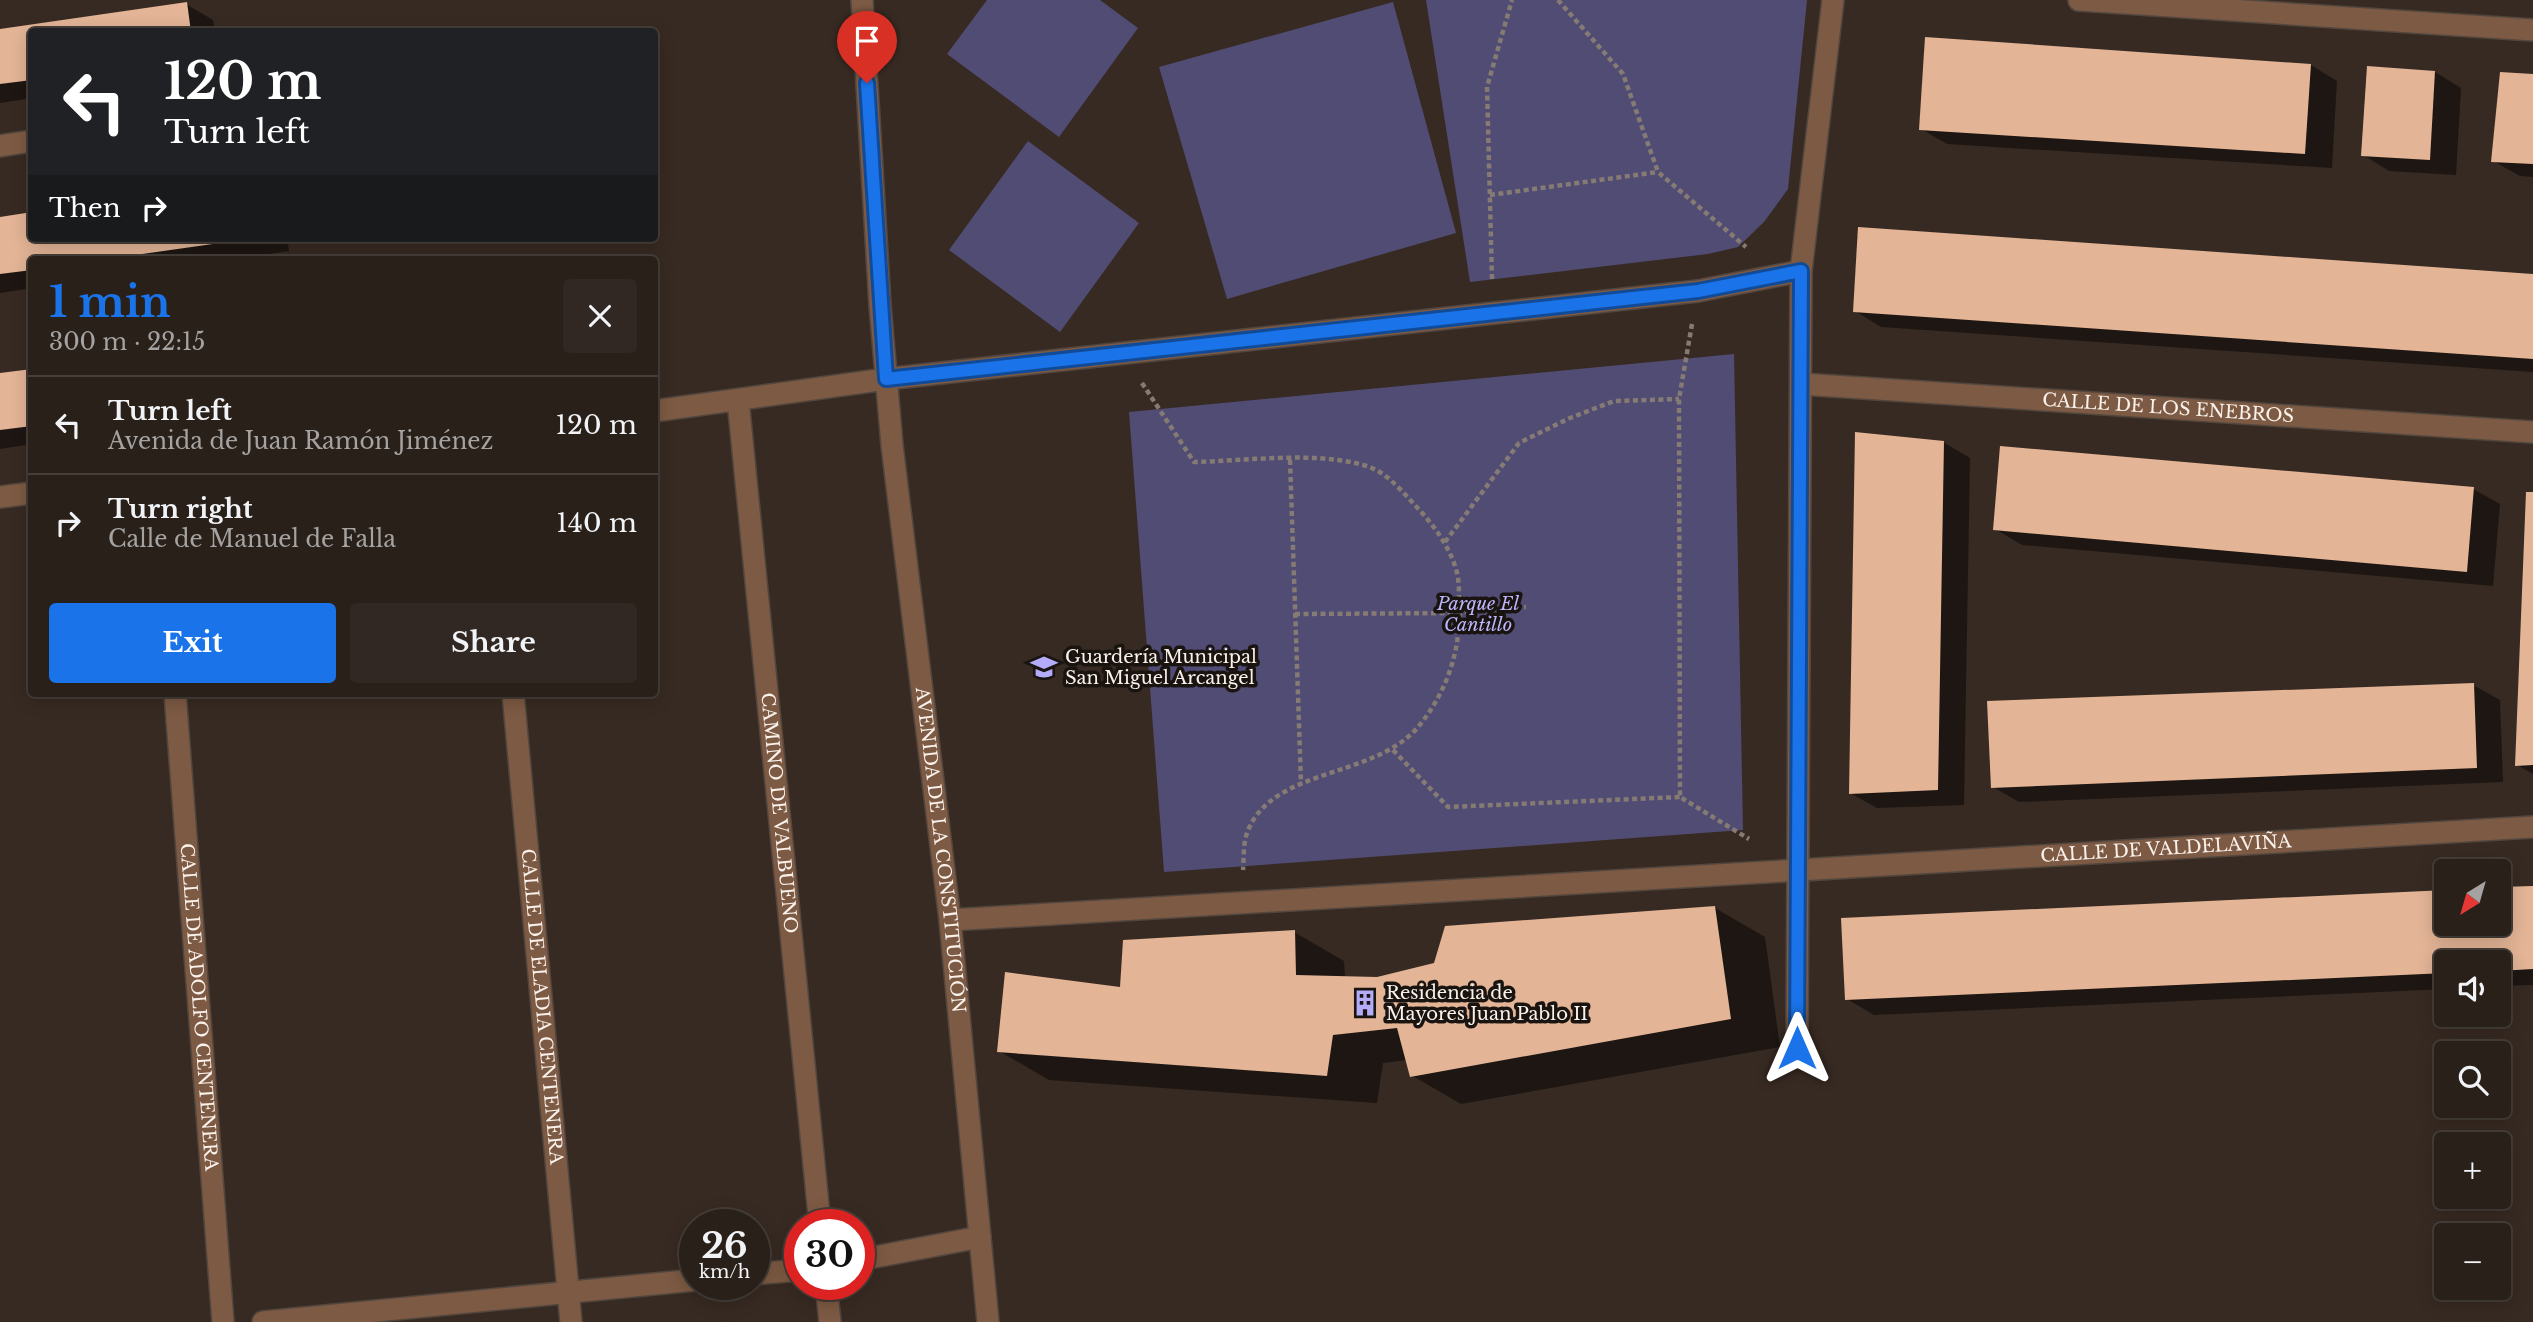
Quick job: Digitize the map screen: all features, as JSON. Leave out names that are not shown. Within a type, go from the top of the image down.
[{"type":"street","name":"AVENIDA DE LA CONSTITUCIÓN","points":[[862,0],[886,379],[950,920],[988,1322]]},
{"type":"street","points":[[1797,1048],[1801,271],[1833,0]]},
{"type":"street","points":[[2079,0],[2268,6],[2533,30]]},
{"type":"street","points":[[0,146],[28,142]]},
{"type":"street","points":[[658,410],[886,379],[1698,291],[1801,271]]},
{"type":"street","name":"CALLE DE LOS ENEBROS","points":[[1801,384],[2533,432]]},
{"type":"street","name":"CAMINO DE VALBUENO","points":[[738,400],[818,1209]]},
{"type":"street","points":[[0,498],[28,494]]},
{"type":"street","name":"CALLE DE ADOLFO CENTENERA","points":[[175,697],[223,1322]]},
{"type":"street","name":"CALLE DE ELADIA CENTENERA","points":[[513,697],[571,1322]]},
{"type":"street","name":"CALLE DE VALDELAVIÑA","points":[[950,920],[1798,868],[2533,827]]},
{"type":"street","points":[[875,1257],[980,1237]]},
{"type":"street","points":[[263,1322],[679,1282]]},
{"type":"street","points":[[828,1300],[830,1322]]},
{"type":"path","points":[[1493,314],[1487,87],[1512,0]]},
{"type":"path","points":[[1558,0],[1623,74],[1658,173],[1779,275]]},
{"type":"path","points":[[1490,195],[1658,173]]},
{"type":"path","points":[[1680,797],[1679,398],[1698,291]]},
{"type":"path","points":[[1123,354],[1194,462],[1332,460],[1365,465],[1388,477],[1445,541],[1457,571],[1460,613],[1456,651],[1448,679],[1431,711],[1393,750],[1365,763],[1301,783],[1275,799],[1255,817],[1246,835],[1241,902]]},
{"type":"path","points":[[1445,541],[1519,443],[1570,418],[1614,401],[1679,398]]},
{"type":"path","points":[[1290,460],[1301,783]]},
{"type":"path","points":[[1295,614],[1460,613],[1526,607]]},
{"type":"path","points":[[1393,750],[1448,807],[1680,797],[1751,840]]},
{"type":"green space","points":[[987,0],[1100,0],[1138,28],[1059,137],[947,54]]},
{"type":"green space","points":[[1426,0],[1807,0],[1788,189],[1764,222],[1738,247],[1708,254],[1470,282]]},
{"type":"green space","points":[[1393,2],[1456,233],[1227,299],[1159,67]]},
{"type":"green space","points":[[1028,141],[1139,223],[1060,332],[949,250]]},
{"type":"green space","name":"Parque El Cantillo","points":[[1734,354],[1743,830],[1164,872],[1129,412]]},
{"type":"building","points":[[187,2],[190,28],[28,28],[28,80],[0,84],[0,29]]},
{"type":"building","points":[[1925,37],[2311,64],[2305,154],[1919,130]]},
{"type":"building","points":[[2367,66],[2435,71],[2430,160],[2361,156]]},
{"type":"building","points":[[2500,72],[2533,74],[2533,164],[2491,162]]},
{"type":"building","points":[[28,213],[28,242],[227,242],[128,256],[28,256],[28,270],[0,274],[0,217]]},
{"type":"building","points":[[1858,227],[2533,274],[2533,359],[1853,312]]},
{"type":"building","points":[[28,370],[28,426],[0,430],[0,373]]},
{"type":"building","points":[[1855,432],[1944,441],[1938,790],[1849,794]]},
{"type":"building","points":[[2000,446],[2474,487],[2467,572],[1993,530]]},
{"type":"building","points":[[2526,492],[2533,492],[2533,765],[2515,766]]},
{"type":"building","points":[[2474,683],[2477,768],[1991,788],[1987,701]]},
{"type":"building","points":[[2533,886],[2533,969],[2511,970],[2511,950],[2434,950],[2434,974],[1845,1000],[1841,918],[2434,891],[2434,936],[2511,936],[2511,887]]},
{"type":"building","name":"Residencia de Mayores Juan Pablo II","points":[[1715,906],[1731,1019],[1410,1077],[1397,1028],[1333,1035],[1327,1076],[997,1052],[1005,972],[1120,987],[1123,940],[1295,930],[1296,975],[1377,977],[1434,963],[1445,926]]},
{"type":"place","name":"Guardería Municipal San Miguel Arcangel","points":[[1044,667]]},
{"type":"place","name":"Residencia de Mayores Juan Pablo II","points":[[1365,1003]]},
{"type":"route","points":[[867,83],[886,379],[1698,291],[1801,271],[1797,1048]]}]
